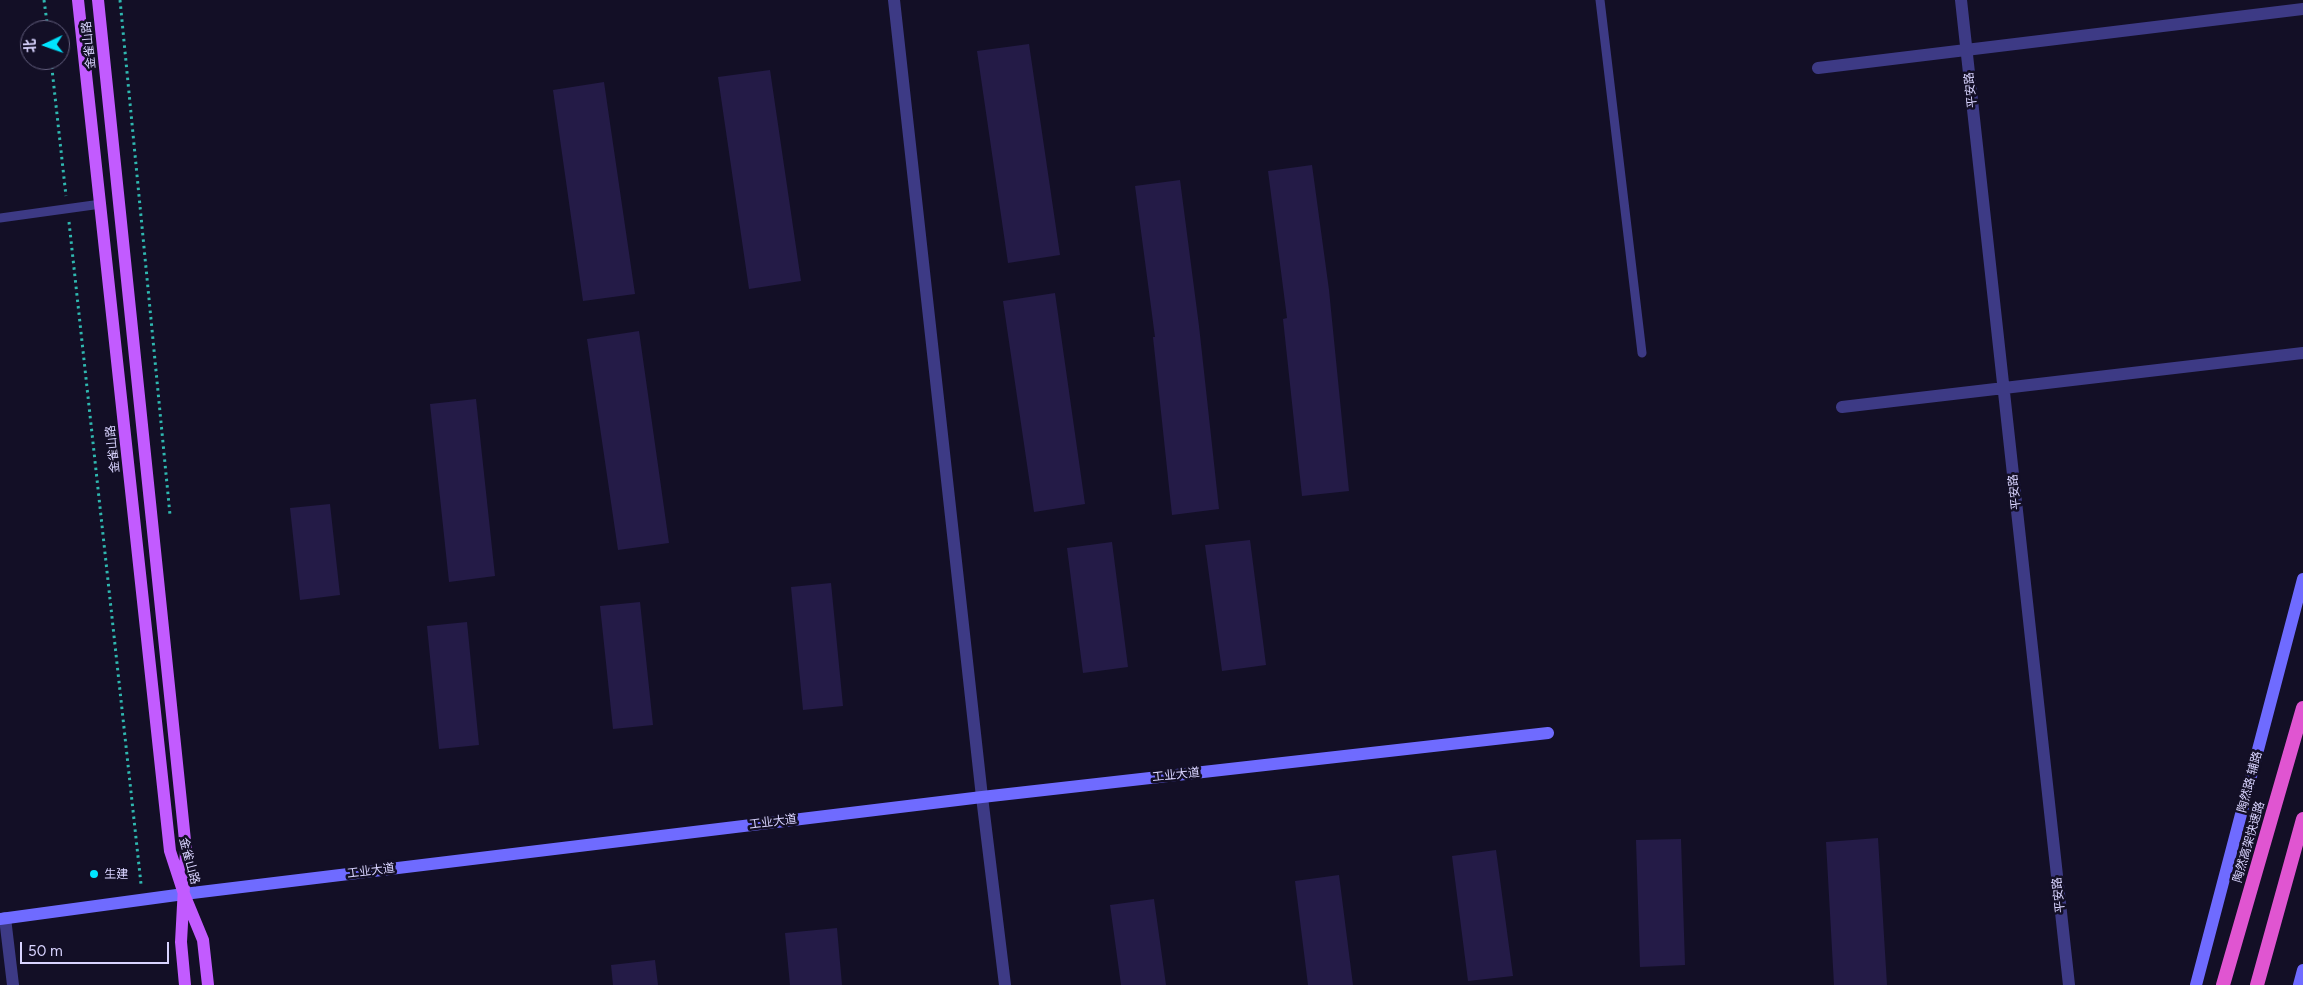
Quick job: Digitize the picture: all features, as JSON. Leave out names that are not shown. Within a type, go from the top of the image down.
[{"type":"highway","name":"陶然高架快速路","points":[[2223,985],[2303,708]]},
{"type":"highway","points":[[2257,985],[2303,820]]},
{"type":"main road","name":"金雀山路","points":[[78,0],[170,851],[184,894],[203,940],[208,985]]},
{"type":"main road","name":"金雀山路","points":[[98,0],[186,850],[180,942],[185,985]]},
{"type":"main road","name":"陶然路 辅路","points":[[2196,985],[2303,579]]},
{"type":"main road","name":"工业大道","points":[[2,918],[184,894],[982,797],[1548,733]]},
{"type":"main road","points":[[2299,985],[2303,970]]},
{"type":"street","points":[[894,0],[982,797],[1005,985]]},
{"type":"street","name":"平安路","points":[[1961,0],[2069,985]]},
{"type":"street","points":[[1818,68],[2303,9]]},
{"type":"street","points":[[1842,407],[2303,353]]},
{"type":"street","points":[[2,918],[13,985]]},
{"type":"lane","points":[[1600,0],[1642,353]]},
{"type":"lane","points":[[0,218],[100,204]]},
{"type":"path","points":[[44,0],[47,20]]},
{"type":"path","points":[[120,0],[170,516]]},
{"type":"path","points":[[52,70],[143,900]]},
{"type":"building","points":[[1029,44],[1060,255],[1008,263],[977,51]]},
{"type":"building","points":[[770,70],[801,281],[749,289],[718,77]]},
{"type":"building","points":[[604,82],[635,294],[583,301],[553,90]]},
{"type":"building","points":[[1312,165],[1329,290],[1349,491],[1302,496],[1283,319],[1287,318],[1268,171]]},
{"type":"building","points":[[1180,180],[1199,326],[1219,509],[1172,515],[1153,337],[1155,337],[1135,186]]},
{"type":"building","points":[[1055,293],[1085,504],[1034,512],[1003,301]]},
{"type":"building","points":[[639,331],[669,543],[618,550],[587,339]]},
{"type":"building","points":[[476,399],[495,576],[449,582],[430,404]]},
{"type":"building","points":[[330,504],[340,595],[300,600],[290,508]]},
{"type":"building","points":[[1250,540],[1266,665],[1222,671],[1205,545]]},
{"type":"building","points":[[1112,542],[1128,667],[1083,673],[1067,548]]},
{"type":"building","points":[[831,583],[843,706],[803,710],[791,587]]},
{"type":"building","points":[[640,602],[653,725],[613,729],[600,606]]},
{"type":"building","points":[[467,622],[479,745],[439,749],[427,626]]},
{"type":"building","points":[[1878,838],[1887,985],[1834,985],[1826,842]]},
{"type":"building","points":[[1681,839],[1685,965],[1640,967],[1636,840]]},
{"type":"building","points":[[1496,850],[1513,976],[1468,981],[1452,856]]},
{"type":"building","points":[[1339,875],[1353,985],[1308,985],[1295,881]]},
{"type":"building","points":[[1154,899],[1166,985],[1121,985],[1110,905]]},
{"type":"building","points":[[837,928],[842,985],[790,985],[785,933]]},
{"type":"building","points":[[655,960],[658,985],[613,985],[611,965]]},
{"type":"place","name":"生建","points":[[94,874]]}]
